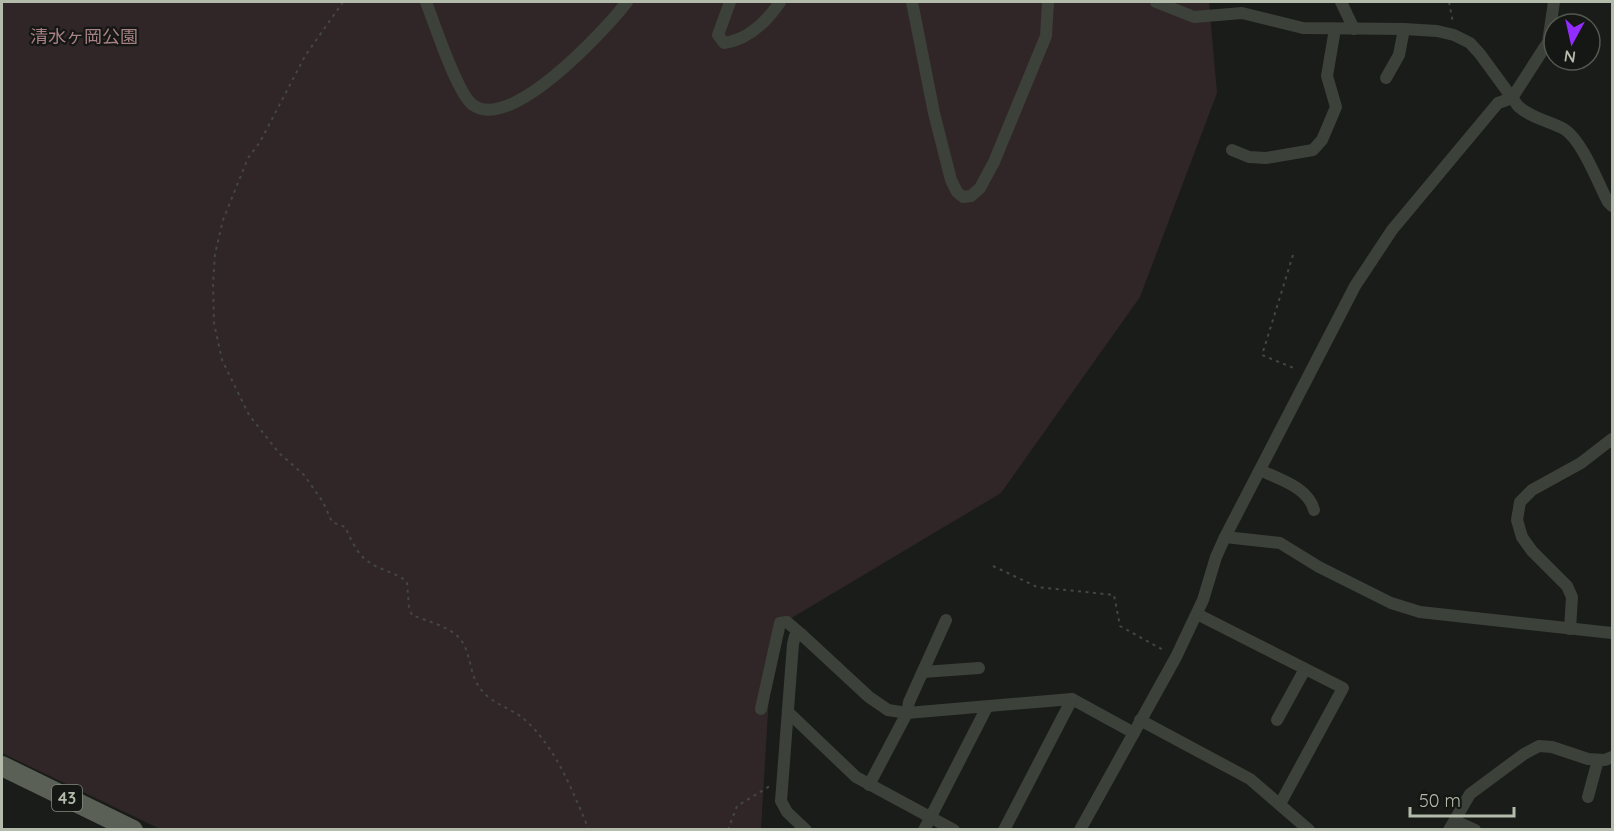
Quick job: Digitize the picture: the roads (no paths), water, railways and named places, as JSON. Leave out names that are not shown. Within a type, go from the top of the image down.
[{"type":"main road","name":"43","points":[[2,766],[133,830]]},
{"type":"street","points":[[426,2],[455,77],[468,101],[474,107],[490,110],[506,107],[528,96],[578,56],[627,2]]},
{"type":"street","points":[[730,2],[718,35],[724,43],[735,42],[750,33],[772,13],[780,2]]},
{"type":"street","points":[[912,2],[934,113],[951,180],[957,192],[963,197],[971,196],[980,188],[994,162],[1046,36],[1048,2]]},
{"type":"street","points":[[1156,2],[1194,17],[1242,12],[1303,28],[1404,29],[1437,31],[1454,35],[1470,43],[1525,112],[1567,131],[1580,147],[1612,206]]},
{"type":"street","points":[[1341,2],[1354,29]]},
{"type":"street","points":[[1080,830],[1176,657],[1203,600],[1216,557],[1225,537],[1355,286],[1392,230],[1498,103],[1512,98],[1548,42],[1554,2]]},
{"type":"street","points":[[1232,150],[1249,157],[1266,158],[1313,150],[1322,140],[1336,107],[1327,76],[1335,29]]},
{"type":"street","points":[[1386,78],[1399,55],[1404,29]]},
{"type":"street","points":[[1570,629],[1572,597],[1567,586],[1532,551],[1522,537],[1517,520],[1521,502],[1532,490],[1581,464],[1612,439]]},
{"type":"street","points":[[1260,470],[1306,493],[1312,501],[1314,510]]},
{"type":"street","points":[[1225,537],[1280,543],[1319,567],[1391,603],[1420,612],[1612,633]]},
{"type":"street","points":[[1197,614],[1343,688],[1280,804]]},
{"type":"street","points":[[869,785],[907,713],[909,702],[946,620]]},
{"type":"street","points":[[761,709],[780,622],[787,622],[869,697],[888,710],[907,713],[1072,699],[1134,733]]},
{"type":"street","points":[[801,634],[795,636],[793,644],[781,801],[787,812],[806,830]]},
{"type":"street","points":[[923,672],[979,668]]},
{"type":"street","points":[[1277,720],[1305,669]]},
{"type":"street","points":[[1004,830],[1072,699]]},
{"type":"street","points":[[924,830],[987,707]]},
{"type":"street","points":[[788,712],[856,777],[954,830]]},
{"type":"street","points":[[1140,720],[1250,779],[1309,830]]},
{"type":"street","points":[[1475,830],[1452,825],[1470,794],[1524,754],[1539,746],[1552,747],[1588,759],[1605,760],[1612,757]]},
{"type":"street","points":[[1588,797],[1598,760]]},
{"type":"park label","name":"清水ヶ岡公園","points":[[84,37]]}]
